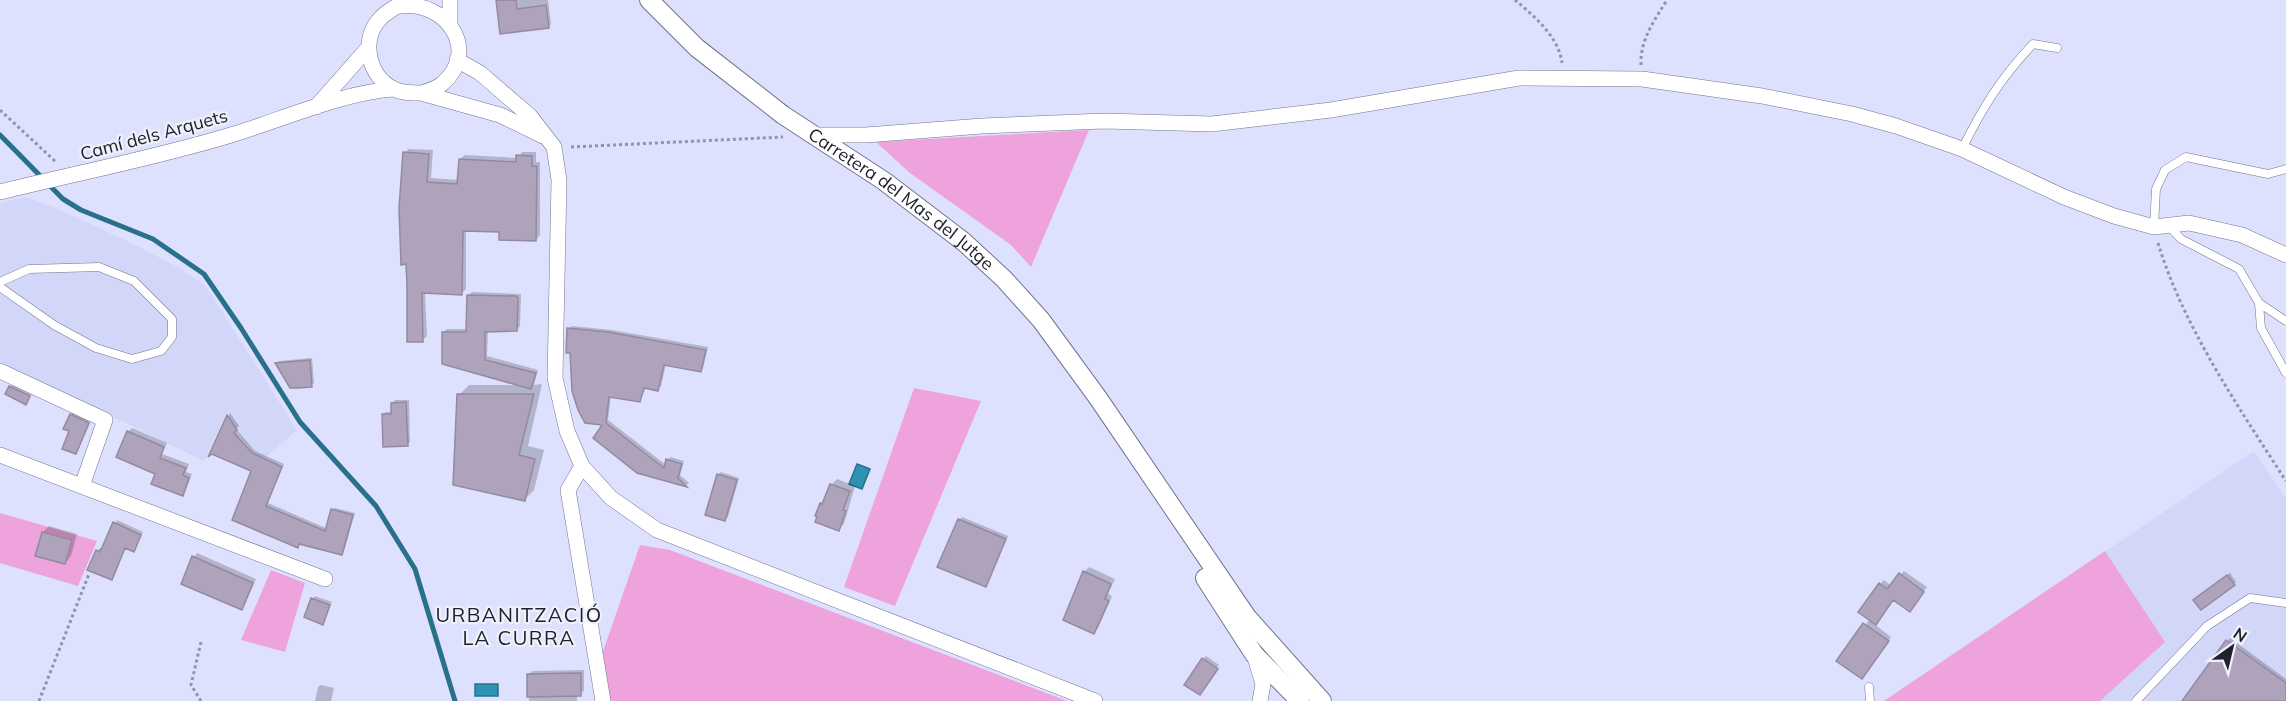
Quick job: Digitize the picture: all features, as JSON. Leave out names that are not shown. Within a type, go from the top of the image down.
[{"type":"street","points":[[409,0],[378,20],[371,34],[368,48],[377,76],[393,89],[408,93],[421,93],[500,115],[549,142]]},
{"type":"street","points":[[421,93],[444,83],[458,60],[459,44],[450,22],[450,0]]},
{"type":"street","name":"Carretera del Mas del Jutge","points":[[649,0],[697,48],[813,135],[884,181],[964,242],[1004,279],[1041,320],[1120,431]]},
{"type":"street","points":[[394,8],[410,3],[426,5],[438,11],[450,22]]},
{"type":"street","points":[[316,107],[368,48]]},
{"type":"street","points":[[458,60],[480,73],[530,116],[549,142],[559,180],[555,378],[567,431],[582,466],[611,498],[657,530],[1095,701]]},
{"type":"street","points":[[813,135],[866,135],[982,126],[1104,121],[1212,124],[1331,110],[1519,78],[1642,79],[1762,96],[1852,114],[1896,126],[1962,149],[2064,197],[2114,216],[2161,226],[2189,223],[2242,235],[2286,255]]},
{"type":"street","name":"Camí dels Arquets","points":[[0,192],[74,176],[229,136],[316,107],[378,90],[393,89]]},
{"type":"street","points":[[0,371],[105,420],[82,486]]},
{"type":"street","points":[[1120,431],[1186,548],[1254,654],[1300,701]]},
{"type":"street","points":[[1120,431],[1247,618],[1322,701]]},
{"type":"street","points":[[0,455],[325,579]]},
{"type":"street","points":[[582,466],[568,490],[603,701]]},
{"type":"street","points":[[1254,654],[1263,684],[1260,701]]},
{"type":"lane","points":[[1962,149],[1983,106],[2011,67],[2033,44],[2057,48]]},
{"type":"lane","points":[[2286,169],[2268,174],[2186,157],[2165,170],[2156,189],[2161,226],[2239,270],[2259,303],[2286,321]]},
{"type":"lane","points":[[0,282],[29,268],[99,267],[134,281],[158,303],[172,319],[172,337],[161,351],[132,359],[88,344],[54,325],[0,287]]},
{"type":"lane","points":[[2259,303],[2260,328],[2286,373]]},
{"type":"lane","points":[[2136,701],[2207,626],[2250,598],[2286,603]]},
{"type":"lane","points":[[1869,687],[1870,701]]},
{"type":"path","points":[[1515,0],[1533,15],[1552,37],[1561,54],[1563,77]]},
{"type":"path","points":[[1642,79],[1641,51],[1647,34],[1667,0]]},
{"type":"path","points":[[0,110],[74,176]]},
{"type":"path","points":[[549,142],[813,135]]},
{"type":"path","points":[[2161,226],[2167,273],[2240,409],[2286,481]]},
{"type":"path","points":[[39,701],[89,574]]},
{"type":"path","points":[[201,642],[191,685],[201,701]]},
{"type":"shaded area","points":[[1089,130],[1031,267],[1011,245],[910,173],[876,142]]},
{"type":"shaded area","points":[[25,197],[51,206],[121,238],[176,266],[205,285],[297,430],[264,459],[253,454],[226,414],[204,461],[0,362],[0,203]]},
{"type":"shaded area","points":[[914,388],[981,401],[895,606],[844,587]]},
{"type":"shaded area","points":[[2254,451],[2286,499],[2286,701],[1884,701]]},
{"type":"shaded area","points":[[0,513],[97,541],[78,586],[0,563]]},
{"type":"shaded area","points":[[640,545],[670,550],[1067,701],[608,701],[601,657]]},
{"type":"shaded area","points":[[2105,551],[2165,642],[2100,701],[1884,701]]},
{"type":"shaded area","points":[[271,570],[305,583],[285,652],[241,640]]},
{"type":"water","points":[[857,464],[870,469],[862,489],[849,484]]},
{"type":"water","points":[[475,684],[498,684],[498,696],[475,696]]},
{"type":"building","points":[[496,0],[516,0],[517,9],[546,5],[549,28],[500,34]]},
{"type":"building","points":[[403,152],[429,154],[427,182],[457,184],[459,159],[516,162],[516,155],[532,156],[532,166],[537,166],[536,241],[499,240],[499,232],[463,231],[462,295],[422,293],[423,342],[407,342],[406,264],[401,265],[399,208]]},
{"type":"building","points":[[467,295],[516,296],[518,298],[517,331],[485,332],[485,360],[536,373],[531,389],[442,364],[442,332],[466,332]]},
{"type":"building","points":[[567,328],[608,332],[706,350],[701,372],[664,365],[658,391],[644,388],[640,402],[609,397],[606,423],[664,468],[666,459],[682,464],[678,478],[687,487],[637,473],[593,438],[602,425],[585,423],[578,410],[572,391],[570,353],[566,353]]},
{"type":"building","points":[[310,360],[312,387],[290,388],[275,363]]},
{"type":"building","points":[[9,386],[30,396],[26,405],[5,394]]},
{"type":"building","points":[[457,394],[534,394],[519,455],[535,459],[525,501],[453,485]]},
{"type":"building","points":[[406,402],[408,446],[383,447],[382,414],[391,414],[391,403]]},
{"type":"building","points":[[70,414],[89,423],[76,454],[62,449],[69,431],[63,429]]},
{"type":"building","points":[[227,415],[237,430],[234,433],[252,453],[282,467],[266,506],[325,531],[331,509],[353,515],[342,555],[299,544],[298,548],[232,520],[251,471],[212,454],[208,457]]},
{"type":"building","points":[[127,431],[164,447],[160,458],[186,468],[183,475],[189,478],[183,496],[151,484],[155,474],[116,457]]},
{"type":"building","points":[[717,474],[737,480],[725,521],[705,515]]},
{"type":"building","points":[[830,484],[850,491],[839,531],[815,522],[820,503],[822,504]]},
{"type":"building","points":[[958,519],[1006,539],[986,587],[937,567]]},
{"type":"building","points":[[113,522],[141,535],[134,552],[125,548],[112,580],[87,570],[96,550],[100,552]]},
{"type":"building","points":[[42,532],[72,540],[65,564],[35,556]]},
{"type":"building","points":[[192,556],[253,583],[242,610],[181,584]]},
{"type":"building","points":[[1083,571],[1111,584],[1105,599],[1109,601],[1094,634],[1063,620]]},
{"type":"building","points":[[1899,573],[1924,592],[1910,612],[1893,600],[1876,625],[1858,612],[1879,583],[1887,589]]},
{"type":"building","points":[[2227,575],[2235,585],[2201,610],[2193,600]]},
{"type":"building","points":[[311,598],[330,605],[323,625],[304,617]]},
{"type":"building","points":[[1863,623],[1889,641],[1862,679],[1836,661]]},
{"type":"building","points":[[2226,640],[2286,683],[2286,701],[2182,701]]},
{"type":"building","points":[[1202,658],[1218,669],[1200,695],[1184,685]]},
{"type":"building","points":[[581,673],[581,696],[527,697],[527,674]]},
{"type":"waterway","points":[[0,135],[63,199],[81,210],[153,239],[204,274],[300,422],[376,506],[415,569],[455,701]]},
{"type":"district","name":"URBANITZACIÓ LA CURRA","points":[[519,626]]}]
